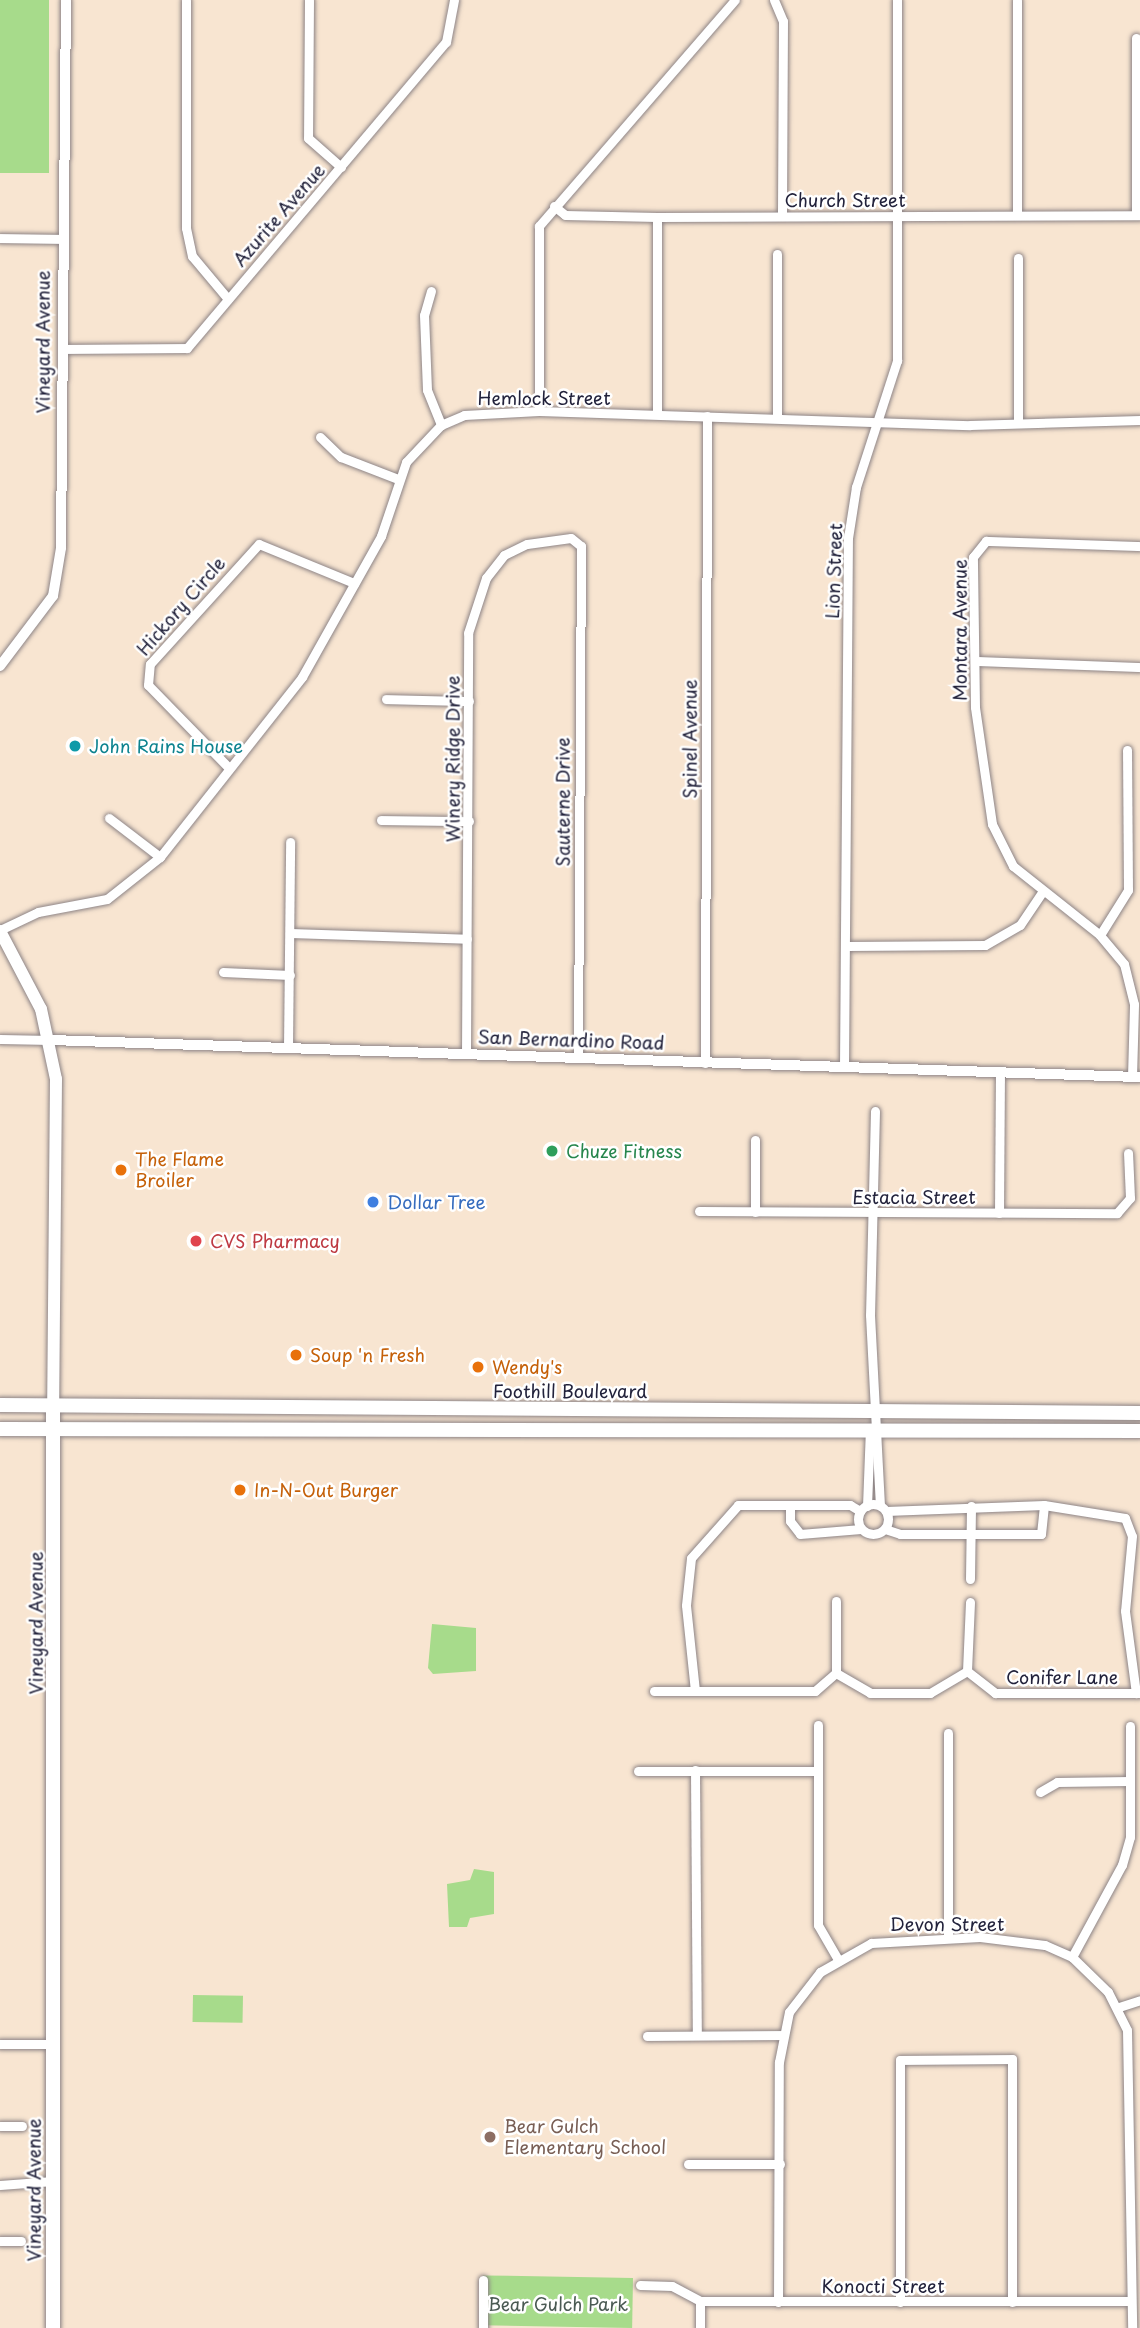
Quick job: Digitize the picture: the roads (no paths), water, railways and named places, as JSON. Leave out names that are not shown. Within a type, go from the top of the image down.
[{"type":"main road","name":"Vineyard Avenue","points":[[0,930],[26,972],[51,1040],[57,1118],[52,2328]]},
{"type":"main road","name":"Foothill Boulevard","points":[[0,1405],[1140,1413]]},
{"type":"main road","points":[[0,1429],[1140,1431]]},
{"type":"street","name":"Vineyard Avenue","points":[[0,666],[53,596],[61,548],[65,0]]},
{"type":"street","points":[[186,0],[186,228],[192,256],[228,299]]},
{"type":"street","points":[[309,0],[309,138],[341,167]]},
{"type":"street","name":"Azurite Avenue","points":[[63,349],[187,348],[446,42],[454,0]]},
{"type":"street","points":[[539,411],[538,226],[735,0]]},
{"type":"street","points":[[774,0],[783,22],[782,216]]},
{"type":"street","name":"Lion Street","points":[[844,1067],[848,538],[856,487],[880,421],[897,361],[897,0]]},
{"type":"street","points":[[1017,0],[1017,215]]},
{"type":"street","points":[[1136,38],[1138,215]]},
{"type":"street","name":"Church Street","points":[[554,206],[565,215],[657,217],[1138,215]]},
{"type":"street","points":[[657,217],[657,414]]},
{"type":"street","points":[[0,238],[63,239]]},
{"type":"street","points":[[777,254],[777,418]]},
{"type":"street","points":[[1018,258],[1018,421]]},
{"type":"street","points":[[431,291],[424,316],[426,390],[441,425]]},
{"type":"street","name":"Hemlock Street","points":[[0,930],[38,912],[107,899],[160,857],[302,677],[381,536],[398,479],[417,447],[441,425],[483,410],[880,421],[1140,420]]},
{"type":"street","name":"Spinel Avenue","points":[[705,1063],[707,416]]},
{"type":"street","points":[[320,437],[341,457],[398,479]]},
{"type":"street","name":"Winery Ridge Drive","points":[[466,1054],[468,633],[486,578],[504,555],[527,544],[571,538],[581,546]]},
{"type":"street","name":"Hickory Circle","points":[[229,768],[148,685],[150,664],[259,544],[354,583]]},
{"type":"street","name":"Montara Avenue","points":[[1136,1077],[1131,984],[1100,935],[1042,892],[1013,866],[992,824],[975,707],[975,661],[978,545],[1140,546]]},
{"type":"street","name":"Sauterne Drive","points":[[578,1058],[581,546]]},
{"type":"street","points":[[975,661],[1140,667]]},
{"type":"street","points":[[386,699],[469,701]]},
{"type":"street","points":[[1100,935],[1128,890],[1127,750]]},
{"type":"street","points":[[109,818],[160,857]]},
{"type":"street","points":[[380,820],[469,821]]},
{"type":"street","points":[[288,1048],[290,842]]},
{"type":"street","points":[[847,946],[985,946],[1020,925],[1042,892]]},
{"type":"street","points":[[290,933],[467,939]]},
{"type":"street","points":[[223,972],[290,975]]},
{"type":"street","name":"San Bernardino Road","points":[[0,1039],[1136,1077]]},
{"type":"street","points":[[999,1213],[1000,1073]]},
{"type":"street","points":[[861,1529],[873,1430],[870,1315],[875,1111]]},
{"type":"street","points":[[755,1140],[755,1212]]},
{"type":"street","name":"Estacia Street","points":[[699,1211],[1117,1213],[1128,1208],[1128,1153]]},
{"type":"street","points":[[873,1430],[885,1529]]},
{"type":"street","points":[[695,1691],[686,1605],[691,1558],[738,1505],[883,1508],[1044,1505],[1128,1520],[1125,1611],[1138,1693]]},
{"type":"street","points":[[790,1505],[790,1521],[800,1534],[861,1529],[874,1535],[885,1529],[971,1535],[1041,1534],[1044,1505]]},
{"type":"street","points":[[970,1579],[971,1506]]},
{"type":"street","points":[[654,1691],[815,1691],[836,1673],[836,1601]]},
{"type":"street","points":[[836,1673],[870,1693],[930,1693],[967,1671],[970,1602]]},
{"type":"street","name":"Conifer Lane","points":[[967,1671],[995,1693],[1138,1693]]},
{"type":"street","points":[[818,1726],[818,1925],[838,1959]]},
{"type":"street","points":[[1072,1957],[1122,1865],[1130,1838],[1130,1726]]},
{"type":"street","points":[[948,1733],[948,1938]]},
{"type":"street","points":[[695,1770],[697,2035]]},
{"type":"street","points":[[638,1771],[818,1771]]},
{"type":"street","points":[[1040,1793],[1057,1782],[1130,1781]]},
{"type":"street","name":"Devon Street","points":[[783,2035],[805,1987],[838,1959],[889,1938],[1027,1942],[1072,1957],[1119,2007]]},
{"type":"street","points":[[1132,2328],[1132,2052],[1119,2007],[1140,2000]]},
{"type":"street","points":[[647,2036],[783,2035],[778,2302]]},
{"type":"street","points":[[0,2044],[54,2045]]},
{"type":"street","points":[[900,2302],[900,2060],[1012,2059],[1012,2302]]},
{"type":"street","points":[[0,2126],[22,2126]]},
{"type":"street","points":[[688,2164],[780,2164]]},
{"type":"street","points":[[0,2185],[54,2181]]},
{"type":"street","points":[[0,2241],[20,2241]]},
{"type":"street","points":[[483,2280],[483,2328]]},
{"type":"street","name":"Konocti Street","points":[[640,2285],[672,2286],[699,2301],[1131,2301]]},
{"type":"street","points":[[699,2301],[700,2328]]},
{"type":"place","name":"John Rains House","points":[[75,746]]},
{"type":"place","name":"Chuze Fitness","points":[[552,1151]]},
{"type":"place","name":"The Flame Broiler","points":[[121,1170]]},
{"type":"place","name":"Dollar Tree","points":[[373,1202]]},
{"type":"place","name":"CVS Pharmacy","points":[[196,1241]]},
{"type":"place","name":"Soup 'n Fresh","points":[[296,1355]]},
{"type":"place","name":"Wendy's","points":[[478,1367]]},
{"type":"place","name":"In-N-Out Burger","points":[[240,1490]]},
{"type":"place","name":"Bear Gulch Elementary School","points":[[490,2137]]},
{"type":"park label","name":"Bear Gulch Park","points":[[558,2304]]}]
